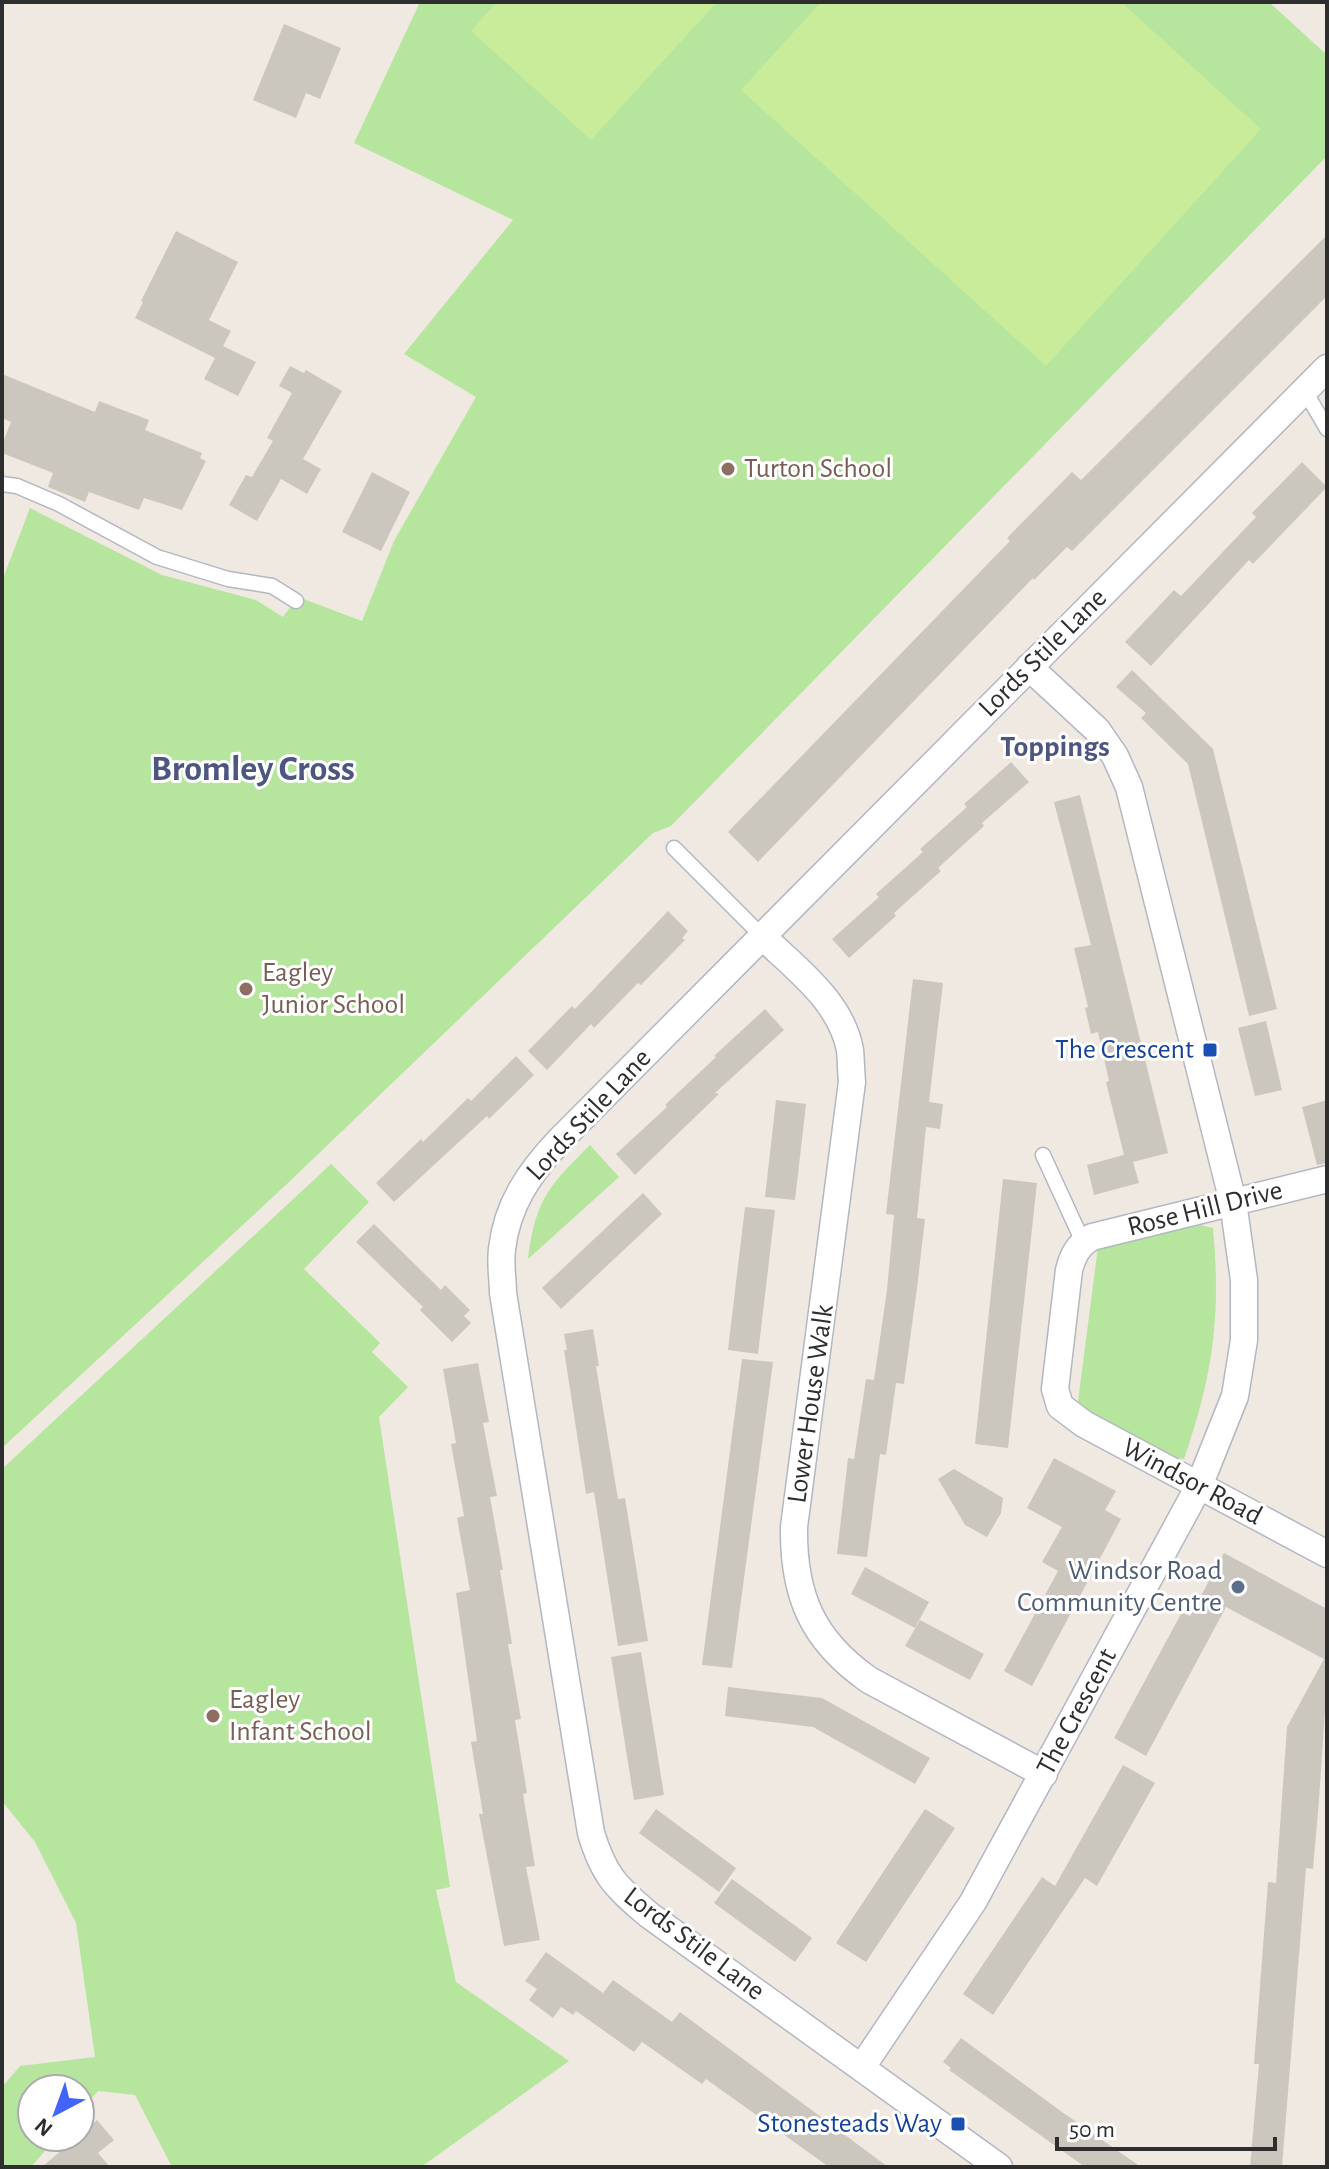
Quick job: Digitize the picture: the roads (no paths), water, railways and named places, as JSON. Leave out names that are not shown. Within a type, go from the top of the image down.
[{"type":"street","name":"Lords Stile Lane","points":[[999,2167],[649,1915],[621,1891],[600,1863],[591,1833],[503,1293],[502,1252],[508,1218],[528,1176],[559,1141],[1327,368]]},
{"type":"street","name":"The Crescent","points":[[862,2067],[973,1902],[1199,1486],[1230,1413],[1244,1340],[1244,1280],[1233,1202],[1129,787],[1115,756],[1097,730],[1029,667]]},
{"type":"street","name":"Lower House Walk","points":[[762,936],[827,999],[850,1050],[851,1071],[826,1289],[794,1527],[798,1587],[824,1638],[845,1663],[869,1680],[1044,1774]]},
{"type":"street","name":"Rose Hill Drive","points":[[1083,1242],[1092,1237],[1327,1179]]},
{"type":"street","name":"Windsor Road","points":[[1083,1242],[1072,1257],[1069,1270],[1055,1389],[1060,1406],[1084,1424],[1327,1554]]},
{"type":"lane","points":[[1305,391],[1327,429]]},
{"type":"lane","points":[[2,484],[17,486],[59,504],[157,557],[228,579],[272,586],[296,601]]},
{"type":"lane","points":[[674,848],[762,936]]},
{"type":"lane","points":[[1043,1155],[1083,1242]]},
{"type":"place","name":"Turton School","points":[[728,469]]},
{"type":"place","name":"Eagley Junior School","points":[[246,989]]},
{"type":"place","name":"The Crescent","points":[[1210,1050]]},
{"type":"place","name":"Windsor Road Community Centre","points":[[1238,1587]]},
{"type":"place","name":"Eagley Infant School","points":[[213,1716]]},
{"type":"place","name":"Stonesteads Way","points":[[958,2124]]},
{"type":"district","name":"Toppings","points":[[1055,747]]},
{"type":"district","name":"Bromley Cross","points":[[253,769]]}]
